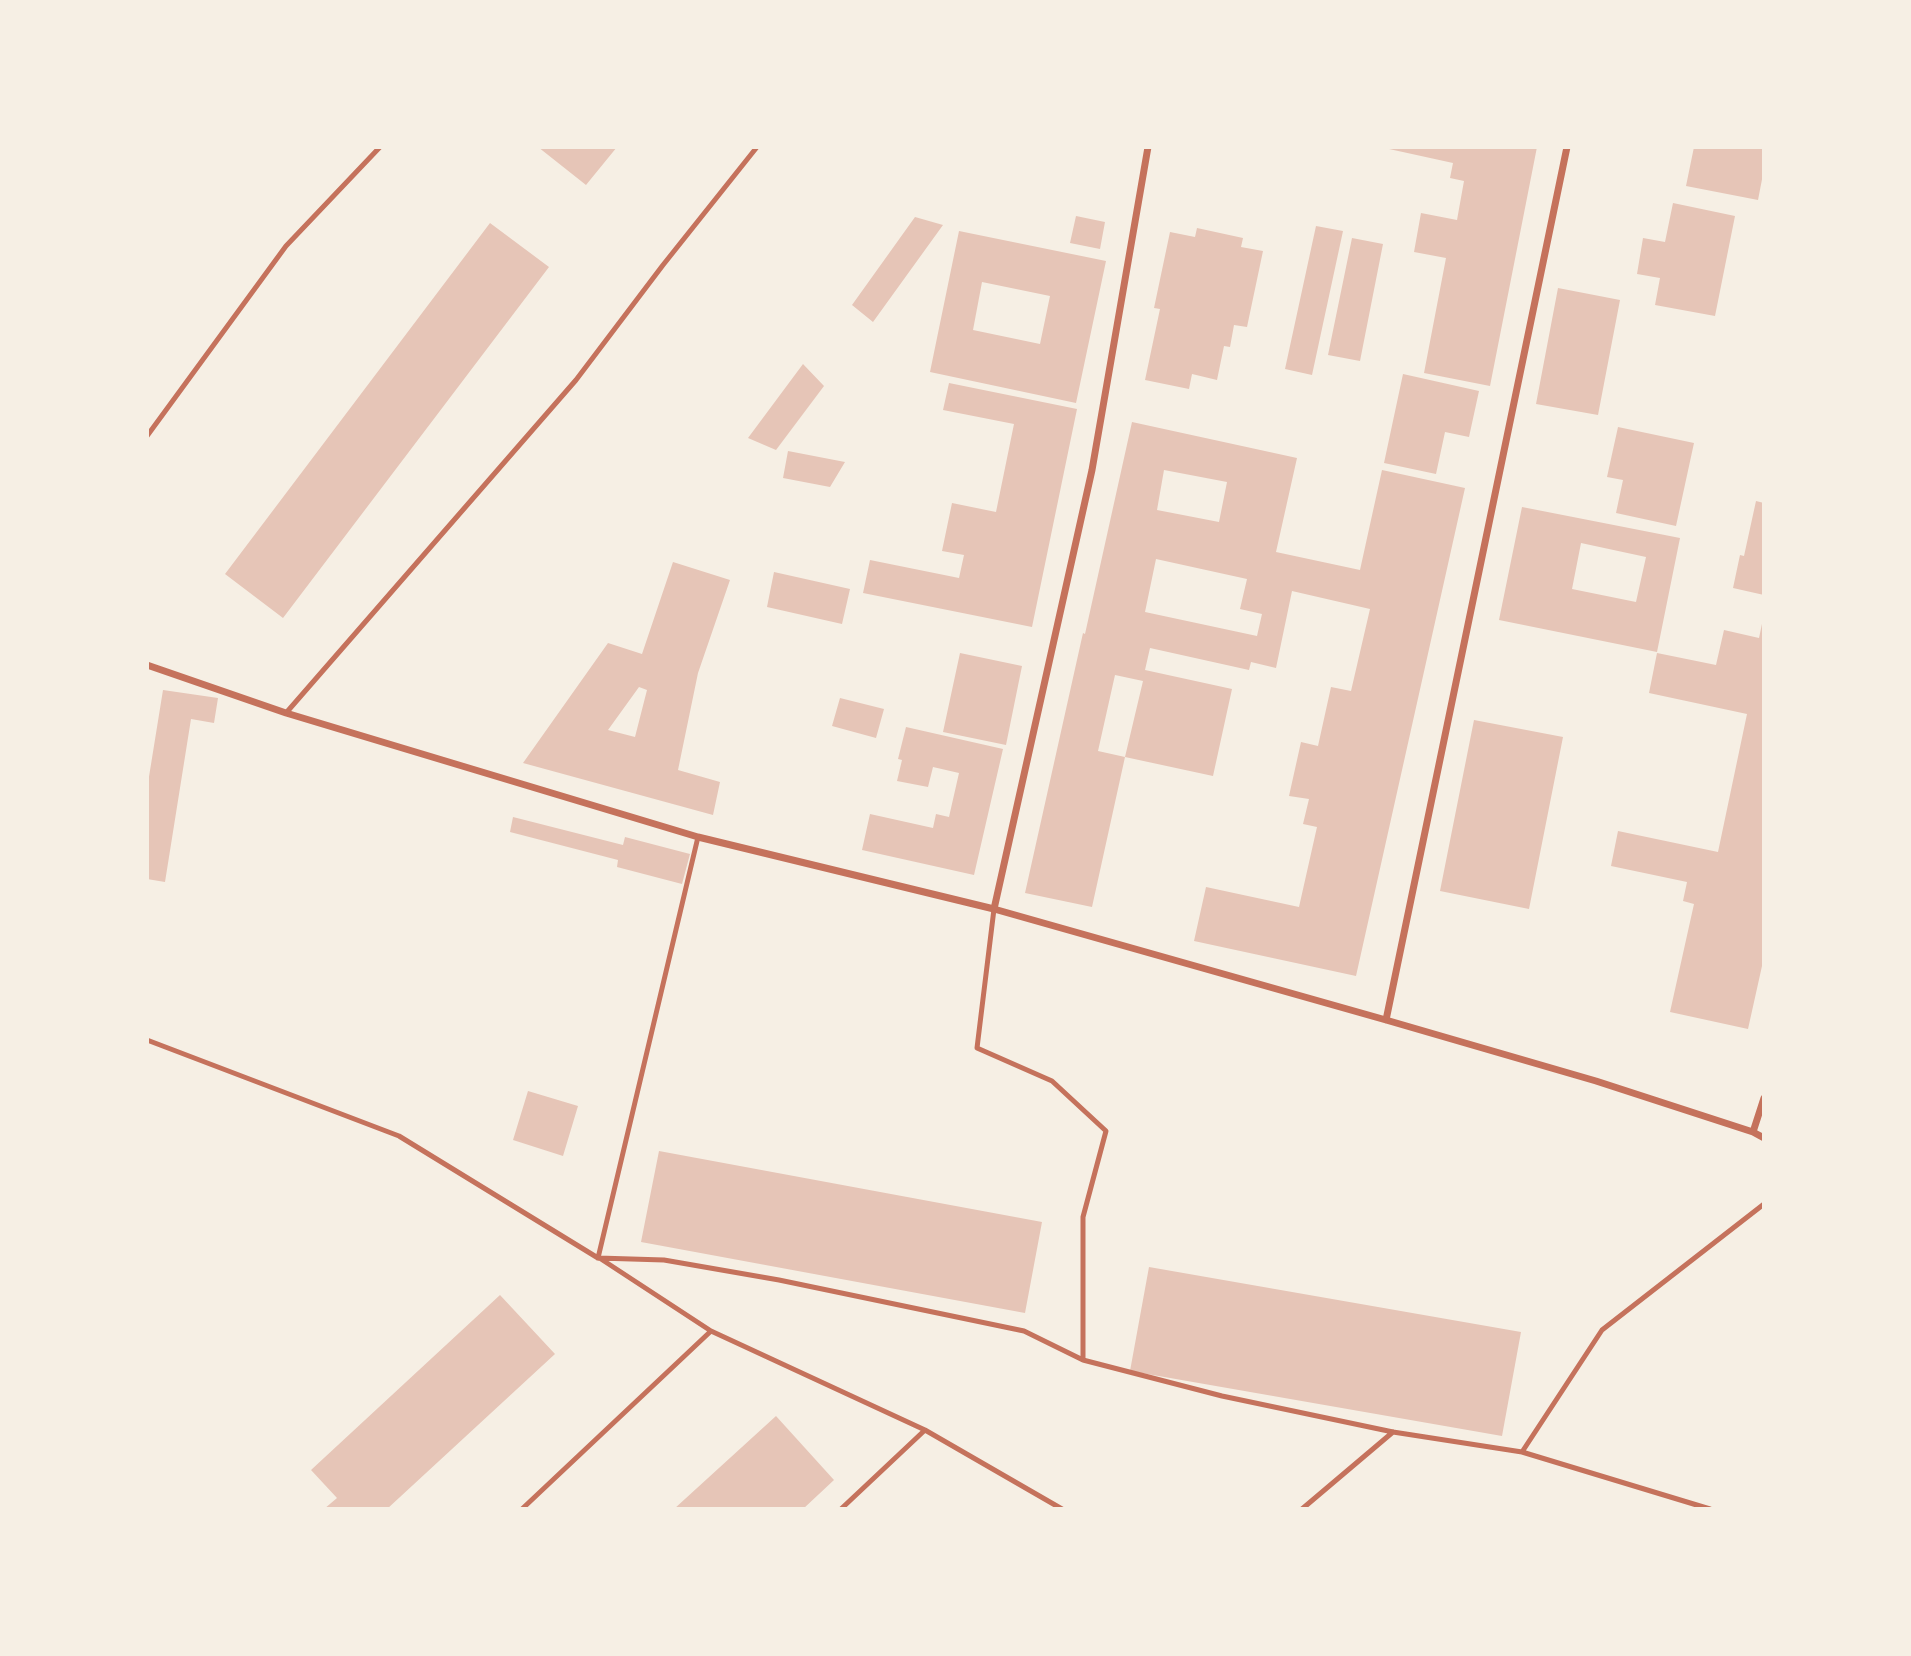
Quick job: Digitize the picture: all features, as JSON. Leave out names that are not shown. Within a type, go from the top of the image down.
[{"type":"street","points":[[994,909],[1092,470],[1148,147]]},
{"type":"street","points":[[1386,1020],[1567,147]]},
{"type":"street","points":[[147,665],[286,713],[698,837],[994,909],[1596,1081],[1754,1132],[1764,1138]]},
{"type":"street","points":[[1754,1132],[1764,1098]]},
{"type":"lane","points":[[147,436],[286,246],[380,147]]},
{"type":"lane","points":[[286,713],[576,380],[757,147]]},
{"type":"lane","points":[[598,1258],[698,837]]},
{"type":"lane","points":[[994,909],[977,1048],[1052,1081],[1106,1131],[1083,1217],[1083,1360]]},
{"type":"lane","points":[[147,1040],[399,1136],[598,1258],[711,1332],[925,1430],[1062,1509]]},
{"type":"lane","points":[[1521,1452],[1602,1330],[1764,1205]]},
{"type":"lane","points":[[598,1258],[664,1259],[779,1280],[1024,1332],[1083,1360],[1222,1396],[1393,1432],[1521,1452],[1710,1509]]},
{"type":"lane","points":[[522,1509],[711,1332]]},
{"type":"lane","points":[[841,1509],[925,1430]]},
{"type":"lane","points":[[1302,1509],[1393,1432]]},
{"type":"building","points":[[538,147],[617,147],[586,185]]},
{"type":"building","points":[[1380,147],[1537,147],[1490,386],[1424,373],[1446,258],[1414,252],[1421,213],[1457,220],[1464,181],[1450,178],[1453,163]]},
{"type":"building","points":[[1694,147],[1764,147],[1764,169],[1758,200],[1686,186]]},
{"type":"building","points":[[1673,203],[1735,216],[1715,316],[1655,305],[1660,278],[1637,274],[1643,238],[1665,242]]},
{"type":"building","points":[[1076,216],[1105,222],[1100,249],[1070,243]]},
{"type":"building","points":[[915,217],[943,225],[873,322],[852,305]]},
{"type":"building","points":[[490,223],[549,267],[283,618],[225,574]]},
{"type":"building","points":[[1316,226],[1343,231],[1312,375],[1285,369]]},
{"type":"building","points":[[1197,228],[1243,238],[1241,247],[1263,251],[1247,327],[1234,325],[1230,347],[1224,346],[1217,380],[1192,374],[1189,389],[1145,380],[1160,309],[1154,308],[1170,232],[1195,237]]},
{"type":"building","points":[[959,231],[1106,261],[1076,403],[930,372]],"holes":[[[982,282],[1050,296],[1040,344],[973,330]]]},
{"type":"building","points":[[1352,238],[1383,244],[1360,361],[1328,355]]},
{"type":"building","points":[[1558,288],[1620,300],[1598,415],[1536,404]]},
{"type":"building","points":[[803,364],[824,386],[776,450],[748,438]]},
{"type":"building","points":[[1403,374],[1479,391],[1469,437],[1445,432],[1436,474],[1384,463]]},
{"type":"building","points":[[949,383],[1077,409],[1032,627],[863,593],[870,560],[959,578],[964,555],[942,551],[952,503],[996,512],[1014,424],[943,410]]},
{"type":"building","points":[[1132,422],[1297,458],[1276,552],[1360,570],[1382,470],[1465,488],[1356,976],[1194,941],[1206,887],[1299,907],[1317,827],[1303,824],[1309,799],[1289,796],[1301,742],[1318,746],[1331,687],[1351,691],[1370,609],[1292,591],[1276,668],[1251,662],[1249,670],[1150,648],[1145,670],[1232,689],[1213,776],[1125,757],[1092,907],[1025,893],[1083,633],[1085,634]],"holes":[[[1164,470],[1227,482],[1219,522],[1157,510]],[[1156,559],[1247,579],[1240,609],[1262,614],[1257,636],[1145,612]],[[1115,675],[1143,681],[1125,757],[1098,751]]]},
{"type":"building","points":[[1618,427],[1694,443],[1676,526],[1616,513],[1623,480],[1607,477]]},
{"type":"building","points":[[788,451],[845,462],[830,487],[783,478]]},
{"type":"building","points":[[1756,501],[1764,503],[1764,595],[1733,588],[1740,555],[1744,556]]},
{"type":"building","points":[[1522,507],[1680,538],[1657,652],[1499,620]],"holes":[[[1581,543],[1646,557],[1636,602],[1572,589]]]},
{"type":"building","points":[[673,562],[730,580],[698,673],[678,770],[720,782],[713,815],[523,763],[608,643],[642,654]],"holes":[[[639,687],[647,690],[635,737],[608,730]]]},
{"type":"building","points":[[774,572],[850,589],[842,624],[767,607]]},
{"type":"building","points":[[1763,619],[1764,957],[1748,1029],[1670,1012],[1694,904],[1683,901],[1687,882],[1611,866],[1618,831],[1718,852],[1747,714],[1649,693],[1657,653],[1716,665],[1724,630],[1759,638]]},
{"type":"building","points":[[960,653],[1022,666],[1006,745],[943,732]]},
{"type":"building","points":[[163,690],[218,698],[214,723],[191,719],[165,882],[147,879],[147,789]]},
{"type":"building","points":[[840,698],[884,709],[876,738],[832,726]]},
{"type":"building","points":[[1474,720],[1563,737],[1529,909],[1440,891]]},
{"type":"building","points":[[906,727],[1003,749],[974,875],[862,850],[870,814],[933,828],[936,814],[949,817],[959,773],[933,767],[928,787],[897,781],[902,760],[898,759]]},
{"type":"building","points":[[513,817],[623,845],[625,837],[690,854],[682,884],[617,867],[618,860],[510,832]]},
{"type":"building","points":[[528,1091],[578,1106],[563,1156],[513,1140]]},
{"type":"building","points":[[659,1151],[1042,1222],[1025,1313],[641,1242]]},
{"type":"building","points":[[1149,1267],[1521,1332],[1502,1436],[1130,1371]]},
{"type":"building","points":[[500,1295],[555,1354],[387,1509],[324,1509],[337,1498],[311,1470]]},
{"type":"building","points":[[776,1416],[834,1480],[803,1509],[674,1509]]}]
